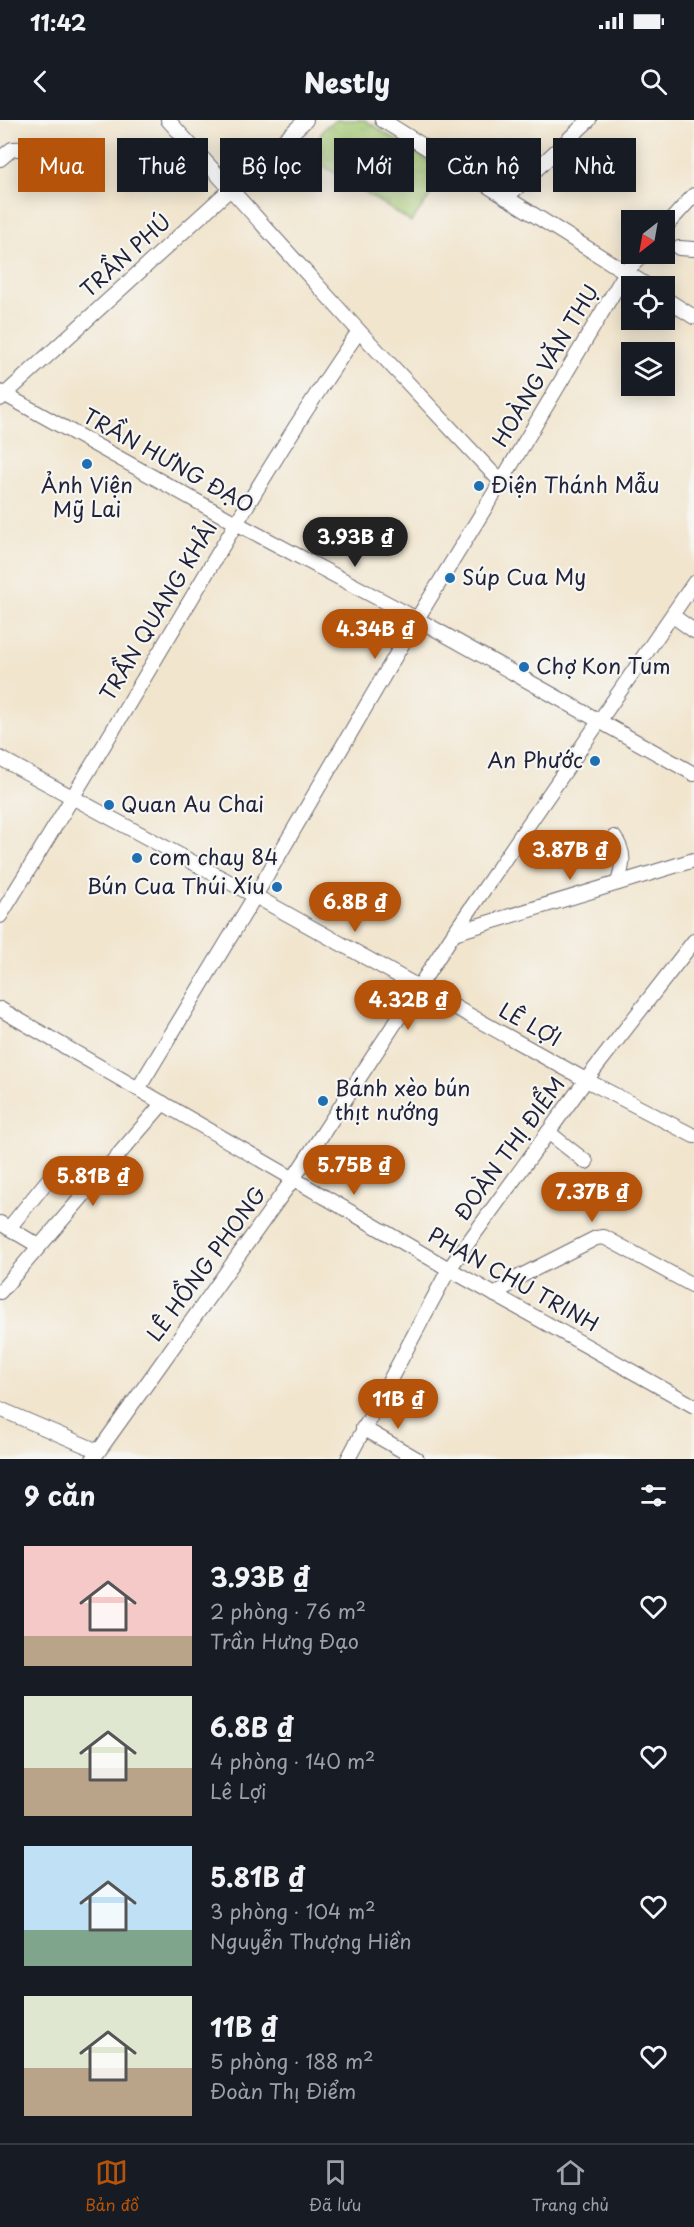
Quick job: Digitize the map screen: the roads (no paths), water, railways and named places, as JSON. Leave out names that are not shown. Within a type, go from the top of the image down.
[{"type":"street","points":[[168,120],[220,176]]},
{"type":"street","name":"TRẦN PHÚ","points":[[286,138],[306,120]]},
{"type":"street","points":[[382,120],[632,276]]},
{"type":"street","points":[[506,198],[589,120]]},
{"type":"street","points":[[0,159],[12,149],[18,149]]},
{"type":"street","name":"TRẦN PHÚ","points":[[1,395],[227,192]]},
{"type":"street","points":[[235,192],[359,331],[501,482]]},
{"type":"street","points":[[675,216],[694,195]]},
{"type":"street","points":[[679,248],[694,249]]},
{"type":"street","name":"HOÀNG VĂN THỤ","points":[[138,1089],[255,896],[417,619],[626,272],[634,264]]},
{"type":"street","points":[[675,305],[694,317]]},
{"type":"street","name":"TRẦN QUANG KHẢI","points":[[0,916],[73,798],[236,523],[318,390],[359,331]]},
{"type":"street","name":"TRẦN HƯNG ĐẠO","points":[[1,395],[417,619],[694,774]]},
{"type":"street","name":"LÊ HỒNG PHONG","points":[[96,1455],[293,1179],[454,933],[598,722],[673,616],[689,601],[694,583]]},
{"type":"street","points":[[673,616],[694,631]]},
{"type":"street","name":"LÊ LỢI","points":[[0,758],[419,986],[586,1080],[694,1136]]},
{"type":"street","points":[[614,837],[622,847],[624,855],[618,883]]},
{"type":"street","points":[[454,933],[694,860]]},
{"type":"street","name":"ĐOÀN THỊ ĐIỂM","points":[[348,1459],[449,1269],[586,1080],[694,941]]},
{"type":"street","name":"PHAN CHU TRINH","points":[[0,1009],[449,1269],[694,1406]]},
{"type":"street","points":[[0,1292],[163,1103]]},
{"type":"street","points":[[548,1132],[586,1162]]},
{"type":"street","points":[[39,1246],[4,1225],[52,1175],[62,1171],[77,1175]]},
{"type":"street","points":[[495,1295],[519,1276],[596,1238],[604,1238],[694,1286]]},
{"type":"street","points":[[0,1409],[96,1455]]},
{"type":"street","points":[[363,1428],[417,1459]]},
{"type":"place","name":"Ảnh Viện Mỹ Lai","points":[[87,464]]},
{"type":"place","name":"Điện Thánh Mẫu","points":[[479,486]]},
{"type":"place","name":"Súp Cua My","points":[[450,578]]},
{"type":"place","name":"Chợ Kon Tum","points":[[524,667]]},
{"type":"place","name":"An Phước","points":[[595,761]]},
{"type":"place","name":"Quan Au Chai","points":[[109,805]]},
{"type":"place","name":"com chay 84","points":[[137,858]]},
{"type":"place","name":"Bún Cua Thúi Xíu","points":[[277,887]]},
{"type":"place","name":"Bánh xèo bún thịt nướng","points":[[323,1101]]}]
